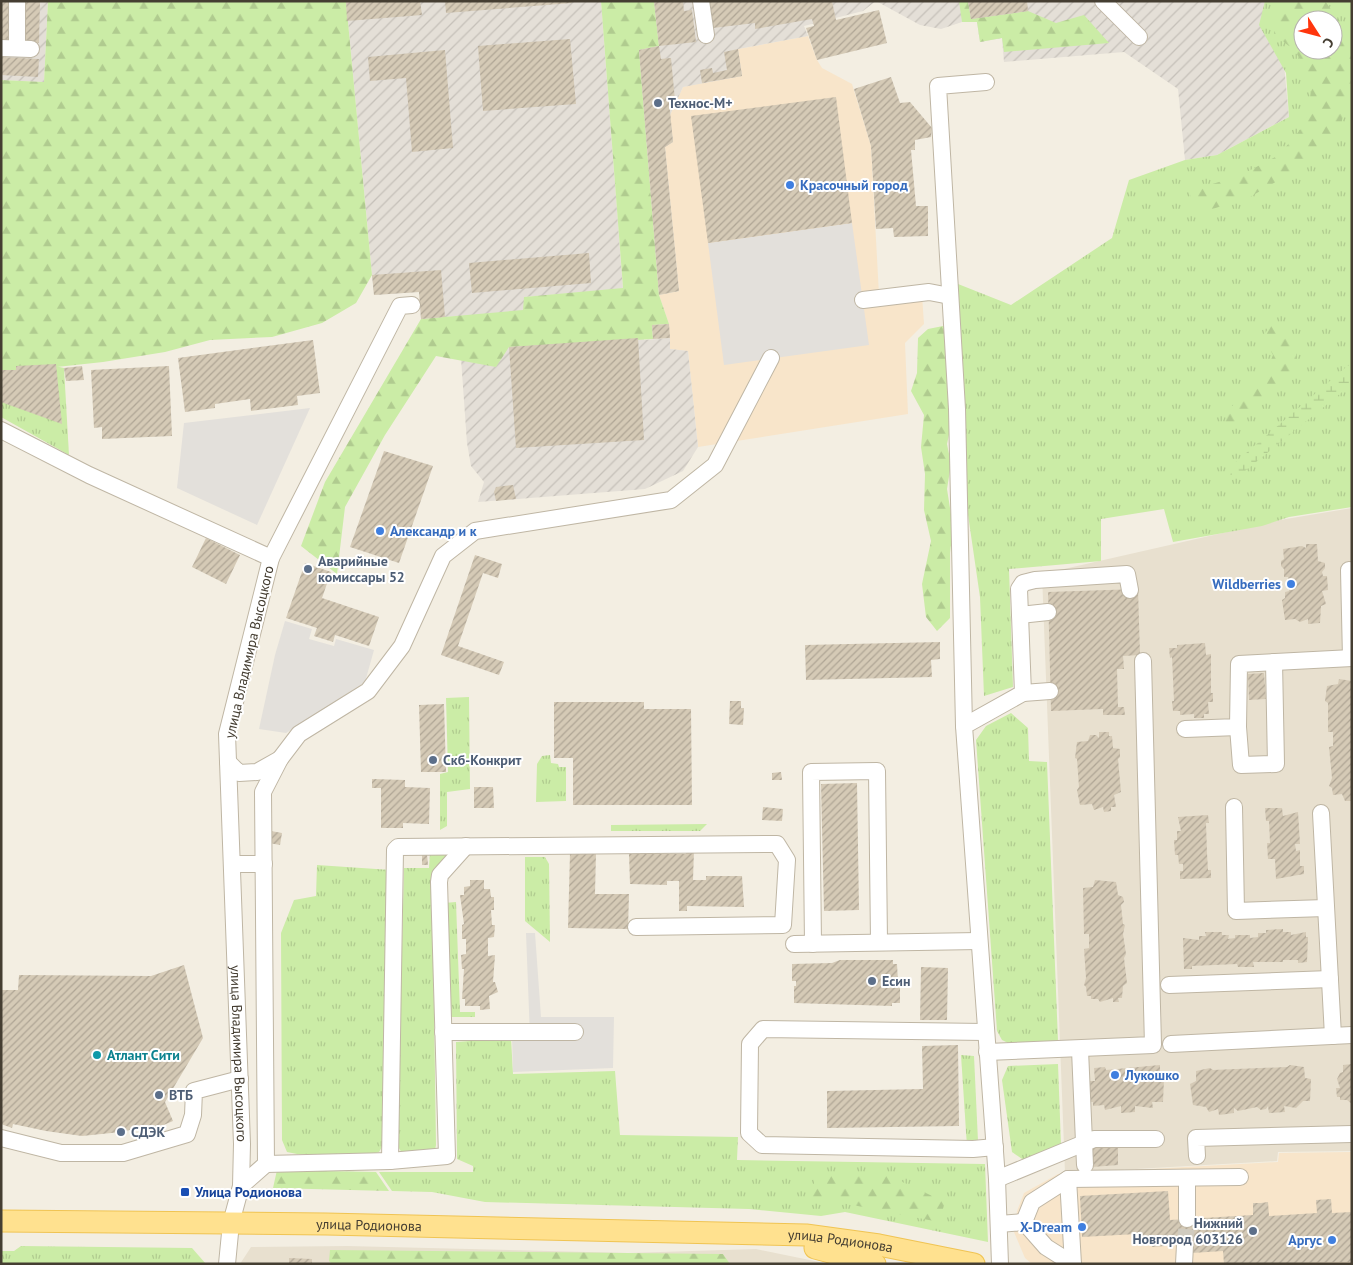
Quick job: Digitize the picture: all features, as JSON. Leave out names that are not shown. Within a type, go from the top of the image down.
[{"type":"main road","name":"улица Родионова","points":[[1,1221],[231,1223],[815,1236],[879,1245],[974,1264]]},
{"type":"main road","name":"улица Родионова","points":[[736,1233],[825,1250],[876,1264]]},
{"type":"street","points":[[16,49],[17,1]]},
{"type":"street","points":[[701,1],[706,35]]},
{"type":"street","points":[[1103,1],[1139,37]]},
{"type":"street","points":[[986,82],[938,86],[950,296],[962,587],[964,726],[986,1052],[995,1147],[1000,1264]]},
{"type":"street","points":[[863,300],[929,292],[950,296]]},
{"type":"street","points":[[271,558],[400,306],[412,304]]},
{"type":"street","points":[[266,1164],[263,792],[280,759],[299,734],[368,691],[402,646],[444,556],[475,532],[671,500],[715,465],[771,358]]},
{"type":"street","name":"улица Владимира Высоцкого","points":[[1,430],[89,475],[271,558],[227,734],[240,1080],[241,1186],[231,1223],[227,1264]]},
{"type":"street","points":[[1274,662],[1276,764],[1241,765],[1238,727],[1239,664],[1274,662],[1351,658],[1349,570]]},
{"type":"street","points":[[1023,693],[1019,589],[1023,583],[1034,580],[1127,574],[1130,590]]},
{"type":"street","points":[[1020,615],[1048,612]]},
{"type":"street","points":[[986,1052],[1080,1050],[1152,1045],[1143,661]]},
{"type":"street","points":[[964,726],[1023,693],[1050,691]]},
{"type":"street","points":[[1185,729],[1238,727]]},
{"type":"street","points":[[228,762],[239,773],[258,772],[280,759]]},
{"type":"street","points":[[813,944],[811,772],[877,771],[880,942]]},
{"type":"street","points":[[1234,807],[1236,911],[1326,908]]},
{"type":"street","points":[[1321,814],[1333,1036]]},
{"type":"street","points":[[390,1161],[395,850],[400,846],[777,844],[787,860],[783,925],[636,927]]},
{"type":"street","points":[[241,1186],[266,1164],[390,1161],[447,1156],[439,882],[440,875],[466,846]]},
{"type":"street","points":[[232,864],[264,864]]},
{"type":"street","points":[[794,944],[979,940]]},
{"type":"street","points":[[1169,985],[1330,979]]},
{"type":"street","points":[[985,1032],[763,1029],[750,1044],[749,1133],[762,1145],[973,1149],[995,1147]]},
{"type":"street","points":[[443,1032],[576,1032]]},
{"type":"street","points":[[1172,1044],[1352,1035]]},
{"type":"street","points":[[1080,1050],[1085,1165]]},
{"type":"street","points":[[1,1138],[61,1153],[124,1153],[186,1134],[193,1115],[194,1091],[240,1080]]},
{"type":"street","points":[[1197,1156],[1196,1138],[1352,1134]]},
{"type":"street","points":[[997,1179],[1094,1139],[1156,1138]]},
{"type":"street","points":[[1024,1222],[1032,1202],[1068,1179],[1240,1177]]},
{"type":"street","points":[[1187,1178],[1187,1219]]},
{"type":"street","points":[[1024,1222],[1046,1247],[1073,1264],[1068,1179]]},
{"type":"street","points":[[999,1224],[1024,1222]]},
{"type":"street","points":[[1184,1264],[1185,1245]]},
{"type":"shaded area","points":[[1,1],[48,1],[44,82],[1,80]]},
{"type":"shaded area","points":[[346,1],[601,1],[623,289],[524,297],[640,299],[644,340],[670,338],[670,349],[688,351],[698,447],[683,471],[645,489],[478,502],[484,482],[471,466],[467,443],[458,316],[421,319],[419,292],[374,295]]},
{"type":"shaded area","points":[[654,1],[876,1],[863,11],[804,26],[808,36],[738,49],[742,76],[683,87],[670,115],[673,142],[665,147],[647,148],[639,50],[659,46]]},
{"type":"shaded area","points":[[876,1],[1278,1],[1289,117],[1217,155],[1185,160],[1178,89],[1124,52],[1004,62],[1002,38],[980,42],[977,22],[962,22],[941,29],[920,25]]},
{"type":"shaded area","points":[[808,36],[822,68],[852,84],[871,146],[879,295],[922,295],[924,324],[905,343],[908,414],[698,447],[688,351],[670,349],[669,324],[659,295],[679,291],[665,147],[670,115],[683,87],[702,83],[738,49]]},
{"type":"shaded area","points":[[852,223],[869,345],[724,365],[708,243]]},
{"type":"shaded area","points":[[310,408],[257,525],[177,488],[184,423]]},
{"type":"shaded area","points":[[1352,508],[1352,1151],[1278,1152],[1277,1161],[1065,1173],[1042,574],[1280,520]]},
{"type":"shaded area","points":[[285,621],[312,629],[309,639],[334,646],[336,639],[374,650],[365,682],[286,733],[259,729],[275,655]]},
{"type":"shaded area","points":[[526,933],[535,933],[541,1017],[614,1017],[613,1068],[513,1072],[512,1036],[530,1037]]},
{"type":"shaded area","points":[[1352,1152],[1352,1264],[1032,1264],[1025,1258],[1014,1232],[1017,1211],[1024,1193],[1058,1174],[1278,1162],[1279,1153]]},
{"type":"shaded area","points":[[347,1246],[628,1253],[756,1249],[829,1264],[240,1264],[251,1247]]},
{"type":"green space","points":[[48,1],[346,1],[372,275],[356,303],[322,323],[272,337],[210,340],[165,352],[103,362],[1,373],[1,80],[44,82]]},
{"type":"green space","points":[[601,1],[654,1],[659,46],[639,50],[659,295],[669,324],[652,325],[653,339],[509,347],[496,367],[436,356],[385,435],[345,507],[337,574],[301,546],[325,482],[421,319],[523,310],[524,297],[623,288]]},
{"type":"green space","points":[[959,1],[968,1],[971,19],[1028,11],[1056,23],[1084,15],[1109,43],[1004,52],[1002,38],[980,42],[977,22],[962,22]]},
{"type":"green space","points":[[1265,1],[1352,1],[1352,507],[1289,517],[1262,526],[1173,542],[1164,509],[1101,519],[1101,561],[1009,569],[1013,687],[984,696],[980,597],[965,494],[953,282],[1011,305],[1112,238],[1129,180],[1185,160],[1217,155],[1289,117],[1286,73],[1259,25]]},
{"type":"green space","points":[[1278,1],[1325,1],[1332,10],[1293,10],[1293,49],[1274,34]]},
{"type":"green space","points":[[1343,26],[1352,38],[1352,76],[1346,108],[1334,144],[1302,167],[1248,198],[1196,214],[1189,191],[1239,176],[1279,155],[1306,123],[1313,80],[1301,60],[1343,60]]},
{"type":"green space","points":[[1274,321],[1288,332],[1295,344],[1297,359],[1295,377],[1262,401],[1242,423],[1221,433],[1229,409],[1265,374],[1273,355],[1263,336]]},
{"type":"green space","points":[[943,326],[952,331],[950,430],[947,444],[951,464],[947,489],[953,527],[950,553],[950,618],[937,631],[926,617],[922,584],[931,541],[924,510],[925,474],[921,447],[924,415],[911,391],[917,373],[918,338],[928,329]]},
{"type":"green space","points":[[1352,362],[1352,384],[1245,471],[1216,479]]},
{"type":"green space","points":[[55,366],[64,368],[69,455],[1,417],[1,373]]},
{"type":"green space","points":[[469,697],[470,789],[447,792],[447,826],[440,830],[440,774],[448,772],[446,698]]},
{"type":"green space","points":[[1011,713],[1028,728],[1029,761],[1047,762],[1058,1041],[1010,1044],[1002,1040],[997,1031],[976,740],[986,726]]},
{"type":"green space","points":[[550,755],[551,763],[558,764],[559,767],[566,767],[566,801],[536,802],[537,764],[542,756]]},
{"type":"green space","points":[[707,824],[700,831],[611,831],[611,825]]},
{"type":"green space","points":[[452,852],[432,872],[436,1145],[435,1150],[402,1153],[397,1145],[404,868],[429,868],[430,853]]},
{"type":"green space","points":[[525,857],[545,857],[549,864],[550,942],[525,921]]},
{"type":"green space","points":[[317,865],[391,870],[385,1142],[379,1152],[369,1155],[297,1154],[287,1152],[282,1140],[281,933],[294,900],[316,896]]},
{"type":"green space","points":[[456,902],[460,1012],[475,1012],[475,1017],[447,1017],[444,903]]},
{"type":"green space","points":[[511,1038],[513,1074],[615,1071],[620,1135],[738,1137],[737,1160],[985,1164],[988,1242],[845,1212],[821,1216],[749,1209],[485,1202],[432,1192],[392,1191],[379,1172],[473,1172],[473,1166],[457,1159],[456,1042]]},
{"type":"green space","points":[[961,1055],[974,1056],[978,1141],[967,1147]]},
{"type":"green space","points":[[1058,1064],[1061,1145],[1025,1161],[1012,1152],[1002,1080],[1008,1066]]},
{"type":"green space","points":[[277,1170],[376,1172],[389,1191],[273,1188]]},
{"type":"green space","points":[[881,1172],[945,1202],[939,1222],[812,1197],[815,1176]]},
{"type":"green space","points":[[21,1246],[192,1248],[206,1264],[1,1264],[1,1251],[14,1251]]},
{"type":"green space","points":[[330,1250],[723,1254],[730,1264],[332,1264],[329,1261]]},
{"type":"building","points":[[1,1],[10,1],[10,41],[1,40]]},
{"type":"building","points":[[24,1],[40,1],[39,43],[23,43]]},
{"type":"building","points":[[346,1],[420,1],[422,15],[347,21]]},
{"type":"building","points":[[445,1],[572,1],[572,3],[446,13]]},
{"type":"building","points":[[654,1],[683,1],[684,11],[692,10],[696,42],[659,46]]},
{"type":"building","points":[[709,1],[832,1],[836,20],[879,10],[887,43],[817,60],[806,28],[814,26],[812,19],[755,29],[755,23],[713,28]]},
{"type":"building","points":[[968,1],[1027,1],[1028,11],[971,19]]},
{"type":"building","points":[[570,39],[576,104],[483,111],[478,46]]},
{"type":"building","points":[[659,46],[661,59],[671,58],[675,100],[669,101],[673,142],[665,147],[679,291],[659,295],[639,50]]},
{"type":"building","points":[[738,49],[742,76],[702,83],[700,70],[712,68],[713,73],[727,70],[724,52]]},
{"type":"building","points":[[445,50],[453,148],[412,152],[406,78],[370,81],[368,57]]},
{"type":"building","points":[[1,57],[39,59],[38,77],[1,75]]},
{"type":"building","points":[[891,77],[900,103],[910,102],[932,128],[931,137],[915,140],[915,150],[911,150],[916,206],[928,206],[928,236],[894,237],[893,228],[876,229],[871,146],[854,89]]},
{"type":"building","points":[[836,97],[852,223],[708,243],[691,116]]},
{"type":"building","points":[[589,253],[591,283],[472,293],[469,263]]},
{"type":"building","points":[[441,270],[445,317],[421,319],[419,292],[374,295],[372,275]]},
{"type":"building","points":[[669,324],[670,338],[653,339],[652,325]]},
{"type":"building","points":[[638,338],[644,440],[516,448],[509,347]]},
{"type":"building","points":[[313,340],[320,393],[297,396],[298,405],[251,411],[250,399],[215,404],[215,408],[185,412],[178,358]]},
{"type":"building","points":[[56,364],[62,424],[1,402],[1,370],[16,370],[16,366]]},
{"type":"building","points":[[82,366],[84,380],[66,381],[64,368]]},
{"type":"building","points":[[169,366],[172,436],[102,439],[102,427],[94,428],[91,370]]},
{"type":"building","points":[[384,451],[433,466],[399,563],[350,547]]},
{"type":"building","points":[[513,485],[516,499],[496,501],[494,492],[496,487]]},
{"type":"building","points":[[206,538],[240,555],[226,584],[192,567]]},
{"type":"building","points":[[1306,544],[1317,544],[1318,561],[1325,563],[1325,568],[1322,572],[1323,576],[1327,576],[1328,590],[1322,591],[1326,604],[1321,606],[1320,623],[1308,624],[1308,619],[1300,622],[1295,619],[1285,620],[1282,600],[1285,598],[1285,592],[1289,591],[1288,577],[1284,577],[1284,569],[1281,566],[1281,561],[1284,559],[1283,549],[1302,546],[1306,548]]},
{"type":"building","points":[[475,555],[502,564],[498,578],[483,573],[458,646],[504,662],[499,675],[441,655]]},
{"type":"building","points":[[305,563],[331,572],[322,598],[379,617],[369,646],[335,635],[333,642],[314,636],[317,628],[286,618]]},
{"type":"building","points":[[1138,589],[1140,655],[1123,656],[1124,669],[1117,669],[1118,707],[1124,707],[1125,715],[1103,715],[1103,709],[1051,711],[1048,592]]},
{"type":"building","points":[[940,642],[940,659],[931,660],[932,677],[806,680],[805,645]]},
{"type":"building","points":[[1205,643],[1206,655],[1211,654],[1211,693],[1213,693],[1213,702],[1208,702],[1209,714],[1204,714],[1204,718],[1194,718],[1194,714],[1180,715],[1180,711],[1173,711],[1172,657],[1170,658],[1169,648],[1177,648],[1177,645]]},
{"type":"building","points":[[1264,673],[1266,699],[1249,700],[1248,674]]},
{"type":"building","points":[[1339,679],[1352,681],[1352,801],[1345,801],[1342,794],[1333,795],[1332,788],[1329,786],[1332,778],[1329,747],[1333,746],[1333,732],[1328,732],[1328,703],[1325,701],[1327,686],[1338,684]]},
{"type":"building","points":[[730,701],[741,701],[741,708],[744,708],[743,725],[729,724]]},
{"type":"building","points":[[554,702],[644,702],[644,709],[691,709],[692,805],[573,805],[573,758],[554,758]]},
{"type":"building","points":[[444,704],[446,772],[421,772],[419,705]]},
{"type":"building","points":[[1099,732],[1109,732],[1109,736],[1112,736],[1113,748],[1120,749],[1120,757],[1118,759],[1121,792],[1114,795],[1116,807],[1111,807],[1111,811],[1104,812],[1103,807],[1094,810],[1092,804],[1080,805],[1077,790],[1079,787],[1077,759],[1075,758],[1077,742],[1088,741],[1090,735],[1096,735],[1099,738]]},
{"type":"building","points":[[781,772],[782,780],[772,780],[772,773]]},
{"type":"building","points":[[372,779],[405,780],[405,787],[430,788],[429,824],[403,823],[403,828],[381,828],[381,788],[372,788]]},
{"type":"building","points":[[857,783],[859,910],[824,911],[821,784]]},
{"type":"building","points":[[474,787],[493,787],[494,808],[474,808]]},
{"type":"building","points":[[763,807],[783,809],[782,821],[762,820]]},
{"type":"building","points":[[1265,808],[1282,808],[1283,816],[1298,812],[1300,844],[1295,844],[1296,851],[1300,850],[1300,866],[1304,866],[1304,874],[1276,879],[1275,859],[1268,859],[1267,843],[1270,843],[1269,821],[1266,821]]},
{"type":"building","points":[[1208,815],[1209,823],[1206,823],[1207,853],[1208,870],[1211,870],[1211,878],[1180,879],[1180,871],[1183,871],[1183,864],[1179,864],[1178,855],[1175,855],[1174,840],[1177,840],[1177,831],[1181,831],[1178,817]]},
{"type":"building","points":[[271,831],[282,833],[280,845],[269,843]]},
{"type":"building","points":[[686,850],[694,850],[693,880],[706,880],[706,876],[742,876],[744,907],[687,906],[687,911],[679,911],[679,881],[667,881],[667,885],[630,884],[629,854],[686,854]]},
{"type":"building","points":[[570,853],[596,853],[595,894],[629,894],[628,929],[568,928]]},
{"type":"building","points":[[422,854],[427,854],[428,865],[422,865]]},
{"type":"building","points":[[470,880],[484,880],[484,889],[490,889],[491,897],[494,897],[494,910],[491,910],[492,925],[495,925],[494,937],[488,938],[488,956],[495,955],[493,982],[495,982],[498,992],[489,996],[490,1009],[480,1010],[480,1006],[465,1006],[465,999],[462,999],[464,969],[462,969],[461,955],[466,954],[466,939],[462,939],[462,925],[464,924],[460,895],[464,895],[464,887],[470,886]]},
{"type":"building","points":[[1095,880],[1116,882],[1118,895],[1123,897],[1124,902],[1121,905],[1123,924],[1125,925],[1123,934],[1127,983],[1123,986],[1122,998],[1118,998],[1119,1002],[1113,1002],[1113,998],[1100,1002],[1098,999],[1091,999],[1091,996],[1087,996],[1084,985],[1086,978],[1084,949],[1089,948],[1089,934],[1084,934],[1083,888],[1093,887]]},
{"type":"building","points":[[1283,929],[1283,932],[1291,932],[1291,935],[1306,932],[1306,937],[1308,937],[1307,962],[1298,963],[1298,960],[1283,960],[1283,962],[1253,962],[1254,967],[1238,967],[1237,964],[1192,966],[1192,969],[1184,969],[1183,938],[1199,940],[1199,936],[1206,936],[1205,932],[1222,932],[1222,935],[1229,935],[1228,939],[1235,938],[1235,935],[1250,935],[1250,938],[1258,937],[1258,933],[1266,933],[1266,930]]},
{"type":"building","points":[[840,960],[893,960],[893,964],[897,964],[898,981],[894,981],[894,986],[900,986],[900,1003],[892,1003],[892,1006],[794,1003],[794,986],[796,986],[796,981],[792,981],[792,964],[832,963]]},
{"type":"building","name":"Атлант Сити","points":[[184,965],[203,1038],[165,1102],[173,1121],[154,1129],[153,1125],[121,1132],[82,1136],[13,1124],[12,1128],[1,1124],[1,990],[18,990],[19,975],[151,976]]},
{"type":"building","points":[[921,967],[948,968],[947,1020],[920,1020]]},
{"type":"building","points":[[958,1045],[959,1126],[827,1128],[827,1091],[923,1089],[922,1046]]},
{"type":"building","points":[[1352,1064],[1352,1104],[1347,1100],[1340,1100],[1340,1097],[1337,1097],[1336,1088],[1340,1088],[1337,1079],[1340,1073],[1343,1072],[1343,1065]]},
{"type":"building","points":[[1160,1065],[1160,1079],[1164,1079],[1163,1102],[1152,1102],[1153,1108],[1135,1106],[1135,1112],[1121,1113],[1121,1106],[1105,1110],[1104,1105],[1093,1106],[1093,1102],[1087,1102],[1089,1081],[1095,1081],[1094,1068],[1105,1067],[1106,1070]]},
{"type":"building","points":[[1290,1065],[1304,1067],[1305,1078],[1311,1079],[1310,1101],[1303,1101],[1296,1108],[1284,1106],[1285,1112],[1269,1113],[1268,1106],[1266,1109],[1261,1110],[1257,1107],[1238,1111],[1234,1108],[1234,1113],[1219,1115],[1218,1109],[1209,1112],[1206,1107],[1193,1105],[1190,1084],[1196,1081],[1196,1071],[1210,1068],[1213,1070],[1287,1067]]},
{"type":"building","points":[[1093,1146],[1118,1146],[1118,1165],[1092,1167]]},
{"type":"building","points":[[1168,1191],[1170,1220],[1253,1215],[1253,1203],[1268,1202],[1269,1216],[1317,1213],[1316,1200],[1331,1199],[1332,1213],[1352,1212],[1352,1262],[1224,1264],[1223,1251],[1192,1253],[1191,1244],[1152,1247],[1151,1240],[1138,1241],[1137,1234],[1082,1237],[1080,1196]]},
{"type":"building","points":[[289,1258],[312,1259],[312,1264],[289,1264]]},
{"type":"tunnel","points":[[1185,1245],[1187,1219]]},
{"type":"place","name":"Технос-М+","points":[[658,103]]},
{"type":"place","name":"Красочный город","points":[[790,185]]},
{"type":"place","name":"Александр и к","points":[[380,531]]},
{"type":"place","name":"Аварийные комиссары 52","points":[[308,569]]},
{"type":"place","name":"Wildberries","points":[[1291,584]]},
{"type":"place","name":"Скб-Конкрит","points":[[433,760]]},
{"type":"place","name":"Есин","points":[[872,981]]},
{"type":"place","name":"Атлант Сити","points":[[97,1055]]},
{"type":"place","name":"Лукошко","points":[[1115,1075]]},
{"type":"place","name":"ВТБ","points":[[159,1095]]},
{"type":"place","name":"СДЭК","points":[[121,1132]]},
{"type":"place","name":"Улица Родионова","points":[[185,1192]]},
{"type":"place","name":"X-Dream","points":[[1082,1227]]},
{"type":"place","name":"Нижний Новгород 603126","points":[[1253,1231]]},
{"type":"place","name":"Аргус","points":[[1332,1240]]}]
